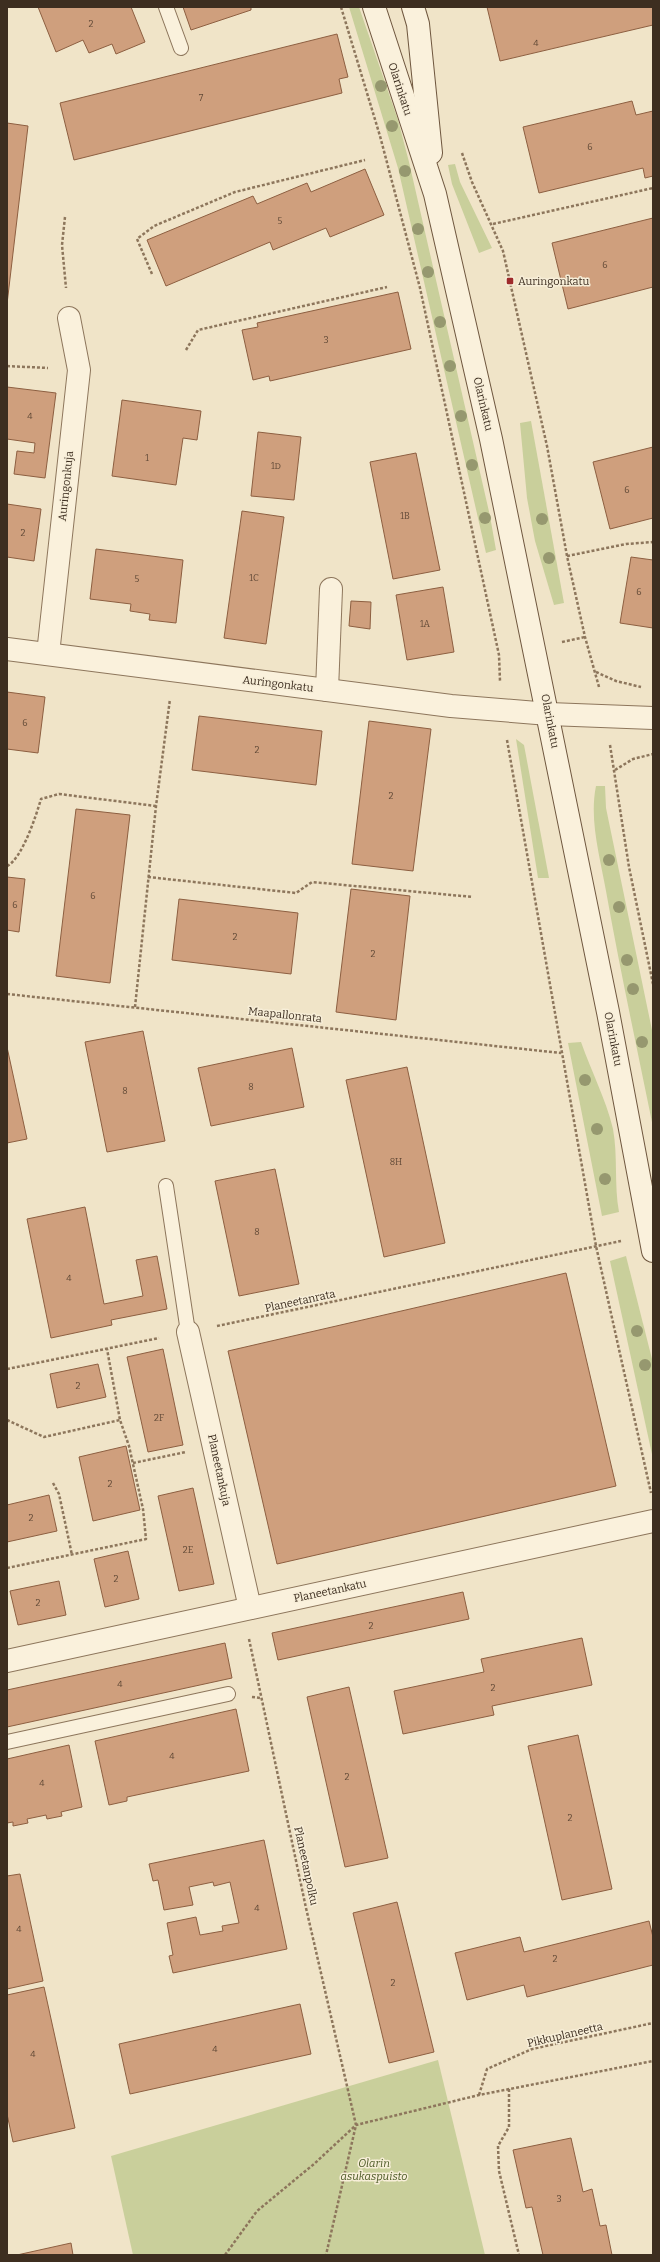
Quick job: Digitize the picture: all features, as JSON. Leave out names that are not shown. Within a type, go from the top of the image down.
[{"type":"street","name":"Olarinkatu","points":[[374,7],[435,194],[491,439],[549,714],[608,1012],[653,1251]]},
{"type":"street","name":"Olarinkatu","points":[[413,7],[418,24],[435,194]]},
{"type":"street","name":"Auringonkuja","points":[[48,654],[79,370],[69,318]]},
{"type":"street","points":[[328,690],[331,589]]},
{"type":"street","name":"Auringonkatu","points":[[7,649],[328,690],[502,710],[549,714],[653,718]]},
{"type":"street","name":"Planeetankuja","points":[[188,1332],[214,1446],[245,1609]]},
{"type":"street","name":"Planeetankatu","points":[[7,1661],[653,1521]]},
{"type":"lane","points":[[166,7],[181,48]]},
{"type":"lane","points":[[166,1186],[188,1332]]},
{"type":"lane","points":[[7,1742],[228,1694]]},
{"type":"path","points":[[341,7],[380,136],[420,288],[499,656],[502,710],[596,1246],[652,1498]]},
{"type":"path","points":[[460,146],[472,182],[493,224],[505,259],[547,446],[567,556],[585,637],[596,672],[605,716],[615,770],[629,867],[653,984]]},
{"type":"path","points":[[152,274],[136,239],[154,226],[234,192],[365,160]]},
{"type":"path","points":[[493,224],[653,188]]},
{"type":"path","points":[[65,217],[62,245],[66,288]]},
{"type":"path","points":[[186,350],[198,330],[387,287]]},
{"type":"path","points":[[7,366],[79,370]]},
{"type":"path","points":[[567,556],[626,544],[653,541]]},
{"type":"path","points":[[135,1007],[148,876],[173,670]]},
{"type":"path","points":[[596,672],[616,681],[647,688]]},
{"type":"path","points":[[615,770],[633,759],[653,754]]},
{"type":"path","points":[[7,866],[15,858],[31,828],[41,799],[59,794],[156,806]]},
{"type":"path","points":[[148,876],[296,892],[312,882],[473,897]]},
{"type":"path","name":"Maapallonrata","points":[[7,994],[561,1053]]},
{"type":"path","name":"Planeetanrata","points":[[7,1369],[596,1246]]},
{"type":"path","points":[[7,1568],[146,1539],[133,1463],[120,1420],[107,1349]]},
{"type":"path","points":[[7,1420],[44,1437],[120,1420]]},
{"type":"path","points":[[133,1463],[214,1446]]},
{"type":"path","points":[[53,1483],[59,1494],[72,1555]]},
{"type":"path","name":"Planeetanpolku","points":[[245,1609],[248,1633],[306,1908],[356,2125]]},
{"type":"path","name":"Pikkuplaneetta","points":[[479,2095],[487,2069],[532,2049],[653,2023]]},
{"type":"path","points":[[225,2255],[257,2212],[314,2164],[356,2125],[479,2095],[653,2061]]},
{"type":"path","points":[[509,2089],[509,2127],[498,2146],[499,2171],[519,2255]]},
{"type":"path","points":[[326,2255],[356,2125]]},
{"type":"green space","points":[[349,7],[359,7],[398,120],[409,162],[490,516],[496,550],[486,553],[398,168]]},
{"type":"green space","points":[[455,164],[460,182],[492,248],[479,253],[452,184],[448,165]]},
{"type":"green space","points":[[531,421],[564,603],[554,605],[535,541],[527,498],[520,423]]},
{"type":"green space","points":[[516,739],[524,745],[549,878],[538,878]]},
{"type":"green space","points":[[596,786],[605,786],[606,808],[653,1035],[653,1127],[596,838],[594,799]]},
{"type":"green space","points":[[581,1042],[613,1129],[619,1212],[602,1216],[568,1043]]},
{"type":"green space","points":[[626,1256],[653,1363],[653,1459],[610,1261]]},
{"type":"green space","name":"Olarin asukaspuisto","points":[[438,2060],[485,2255],[133,2255],[111,2156]]},
{"type":"building","points":[[38,7],[131,7],[145,42],[116,54],[112,44],[89,53],[83,40],[56,52]]},
{"type":"building","points":[[183,7],[251,7],[251,10],[191,30]]},
{"type":"building","points":[[487,7],[653,7],[653,25],[500,61]]},
{"type":"building","points":[[337,34],[348,77],[339,79],[342,93],[74,160],[60,103]]},
{"type":"building","points":[[632,101],[636,115],[653,111],[653,176],[645,178],[643,168],[539,193],[523,127]]},
{"type":"building","points":[[7,123],[28,126],[7,304]]},
{"type":"building","points":[[365,169],[384,215],[330,237],[326,228],[273,250],[270,242],[166,286],[147,240],[253,196],[257,204],[307,183],[311,192]]},
{"type":"building","points":[[653,218],[653,287],[568,309],[552,243]]},
{"type":"building","points":[[398,292],[411,349],[270,381],[269,376],[253,380],[242,330],[258,327],[257,323]]},
{"type":"building","points":[[7,387],[56,393],[45,478],[14,474],[17,451],[34,453],[35,443],[7,439]]},
{"type":"building","points":[[122,400],[201,411],[197,440],[183,438],[176,485],[112,476]]},
{"type":"building","points":[[258,432],[301,437],[294,500],[251,496]]},
{"type":"building","points":[[653,447],[653,518],[610,529],[593,462]]},
{"type":"building","points":[[416,453],[440,570],[393,579],[370,462]]},
{"type":"building","points":[[7,504],[41,509],[34,561],[7,557]]},
{"type":"building","points":[[242,511],[284,517],[266,644],[224,638]]},
{"type":"building","points":[[96,549],[183,560],[176,623],[149,620],[150,614],[130,611],[131,604],[90,599]]},
{"type":"building","points":[[631,557],[653,560],[653,628],[620,623]]},
{"type":"building","points":[[443,587],[454,652],[407,660],[396,595]]},
{"type":"building","points":[[351,601],[371,602],[370,629],[349,626]]},
{"type":"building","points":[[7,692],[45,697],[38,753],[7,749]]},
{"type":"building","points":[[199,716],[322,731],[316,785],[192,770]]},
{"type":"building","points":[[369,721],[431,729],[413,871],[352,864]]},
{"type":"building","points":[[76,809],[130,815],[110,983],[56,976]]},
{"type":"building","points":[[7,877],[25,879],[19,932],[7,930]]},
{"type":"building","points":[[351,889],[410,896],[396,1020],[336,1012]]},
{"type":"building","points":[[179,899],[298,913],[291,974],[172,960]]},
{"type":"building","points":[[143,1031],[165,1141],[107,1152],[85,1042]]},
{"type":"building","points":[[7,1047],[27,1139],[7,1143]]},
{"type":"building","points":[[292,1048],[304,1107],[211,1126],[198,1068]]},
{"type":"building","points":[[407,1067],[445,1243],[384,1257],[346,1080]]},
{"type":"building","points":[[275,1169],[299,1284],[239,1296],[215,1181]]},
{"type":"building","points":[[85,1207],[104,1304],[143,1296],[136,1260],[157,1256],[167,1309],[111,1320],[112,1325],[51,1338],[27,1219]]},
{"type":"building","points":[[566,1273],[616,1486],[277,1564],[228,1351]]},
{"type":"building","points":[[163,1349],[183,1445],[148,1452],[127,1357]]},
{"type":"building","points":[[98,1364],[106,1397],[57,1408],[50,1374]]},
{"type":"building","points":[[126,1446],[140,1510],[93,1521],[79,1457]]},
{"type":"building","points":[[193,1488],[214,1584],[179,1591],[158,1496]]},
{"type":"building","points":[[49,1495],[57,1531],[7,1542],[7,1505]]},
{"type":"building","points":[[128,1551],[139,1599],[105,1607],[94,1559]]},
{"type":"building","points":[[59,1581],[66,1615],[18,1625],[10,1591]]},
{"type":"building","points":[[463,1592],[469,1619],[278,1660],[272,1633]]},
{"type":"building","points":[[582,1638],[592,1685],[492,1706],[494,1715],[403,1734],[394,1691],[484,1672],[481,1659]]},
{"type":"building","points":[[225,1643],[232,1678],[7,1727],[7,1690]]},
{"type":"building","points":[[349,1687],[388,1858],[345,1867],[307,1697]]},
{"type":"building","points":[[236,1709],[249,1771],[127,1797],[127,1801],[109,1805],[95,1741]]},
{"type":"building","points":[[578,1735],[612,1889],[562,1900],[528,1746]]},
{"type":"building","points":[[69,1745],[82,1807],[61,1812],[62,1816],[47,1819],[46,1815],[27,1819],[28,1823],[13,1826],[13,1822],[7,1823],[7,1759]]},
{"type":"building","points":[[264,1840],[287,1949],[173,1973],[169,1956],[173,1955],[167,1923],[196,1917],[200,1935],[223,1931],[222,1926],[239,1923],[230,1882],[214,1886],[213,1882],[189,1887],[193,1905],[164,1910],[158,1880],[153,1881],[149,1864]]},
{"type":"building","points":[[20,1874],[43,1981],[7,1989],[7,1876]]},
{"type":"building","points":[[397,1902],[434,2052],[389,2063],[353,1913]]},
{"type":"building","points":[[649,1921],[653,1937],[653,1965],[527,1997],[524,1985],[467,2000],[455,1953],[520,1937],[524,1952]]},
{"type":"building","points":[[44,1987],[75,2128],[13,2142],[7,2114],[7,1995]]},
{"type":"building","points":[[300,2004],[311,2054],[130,2094],[119,2044]]},
{"type":"building","points":[[571,2138],[583,2192],[592,2189],[600,2226],[606,2225],[612,2255],[543,2255],[532,2207],[526,2208],[513,2150]]},
{"type":"building","points":[[71,2243],[73,2255],[17,2255]]},
{"type":"place","name":"Auringonkatu","points":[[510,281]]}]
